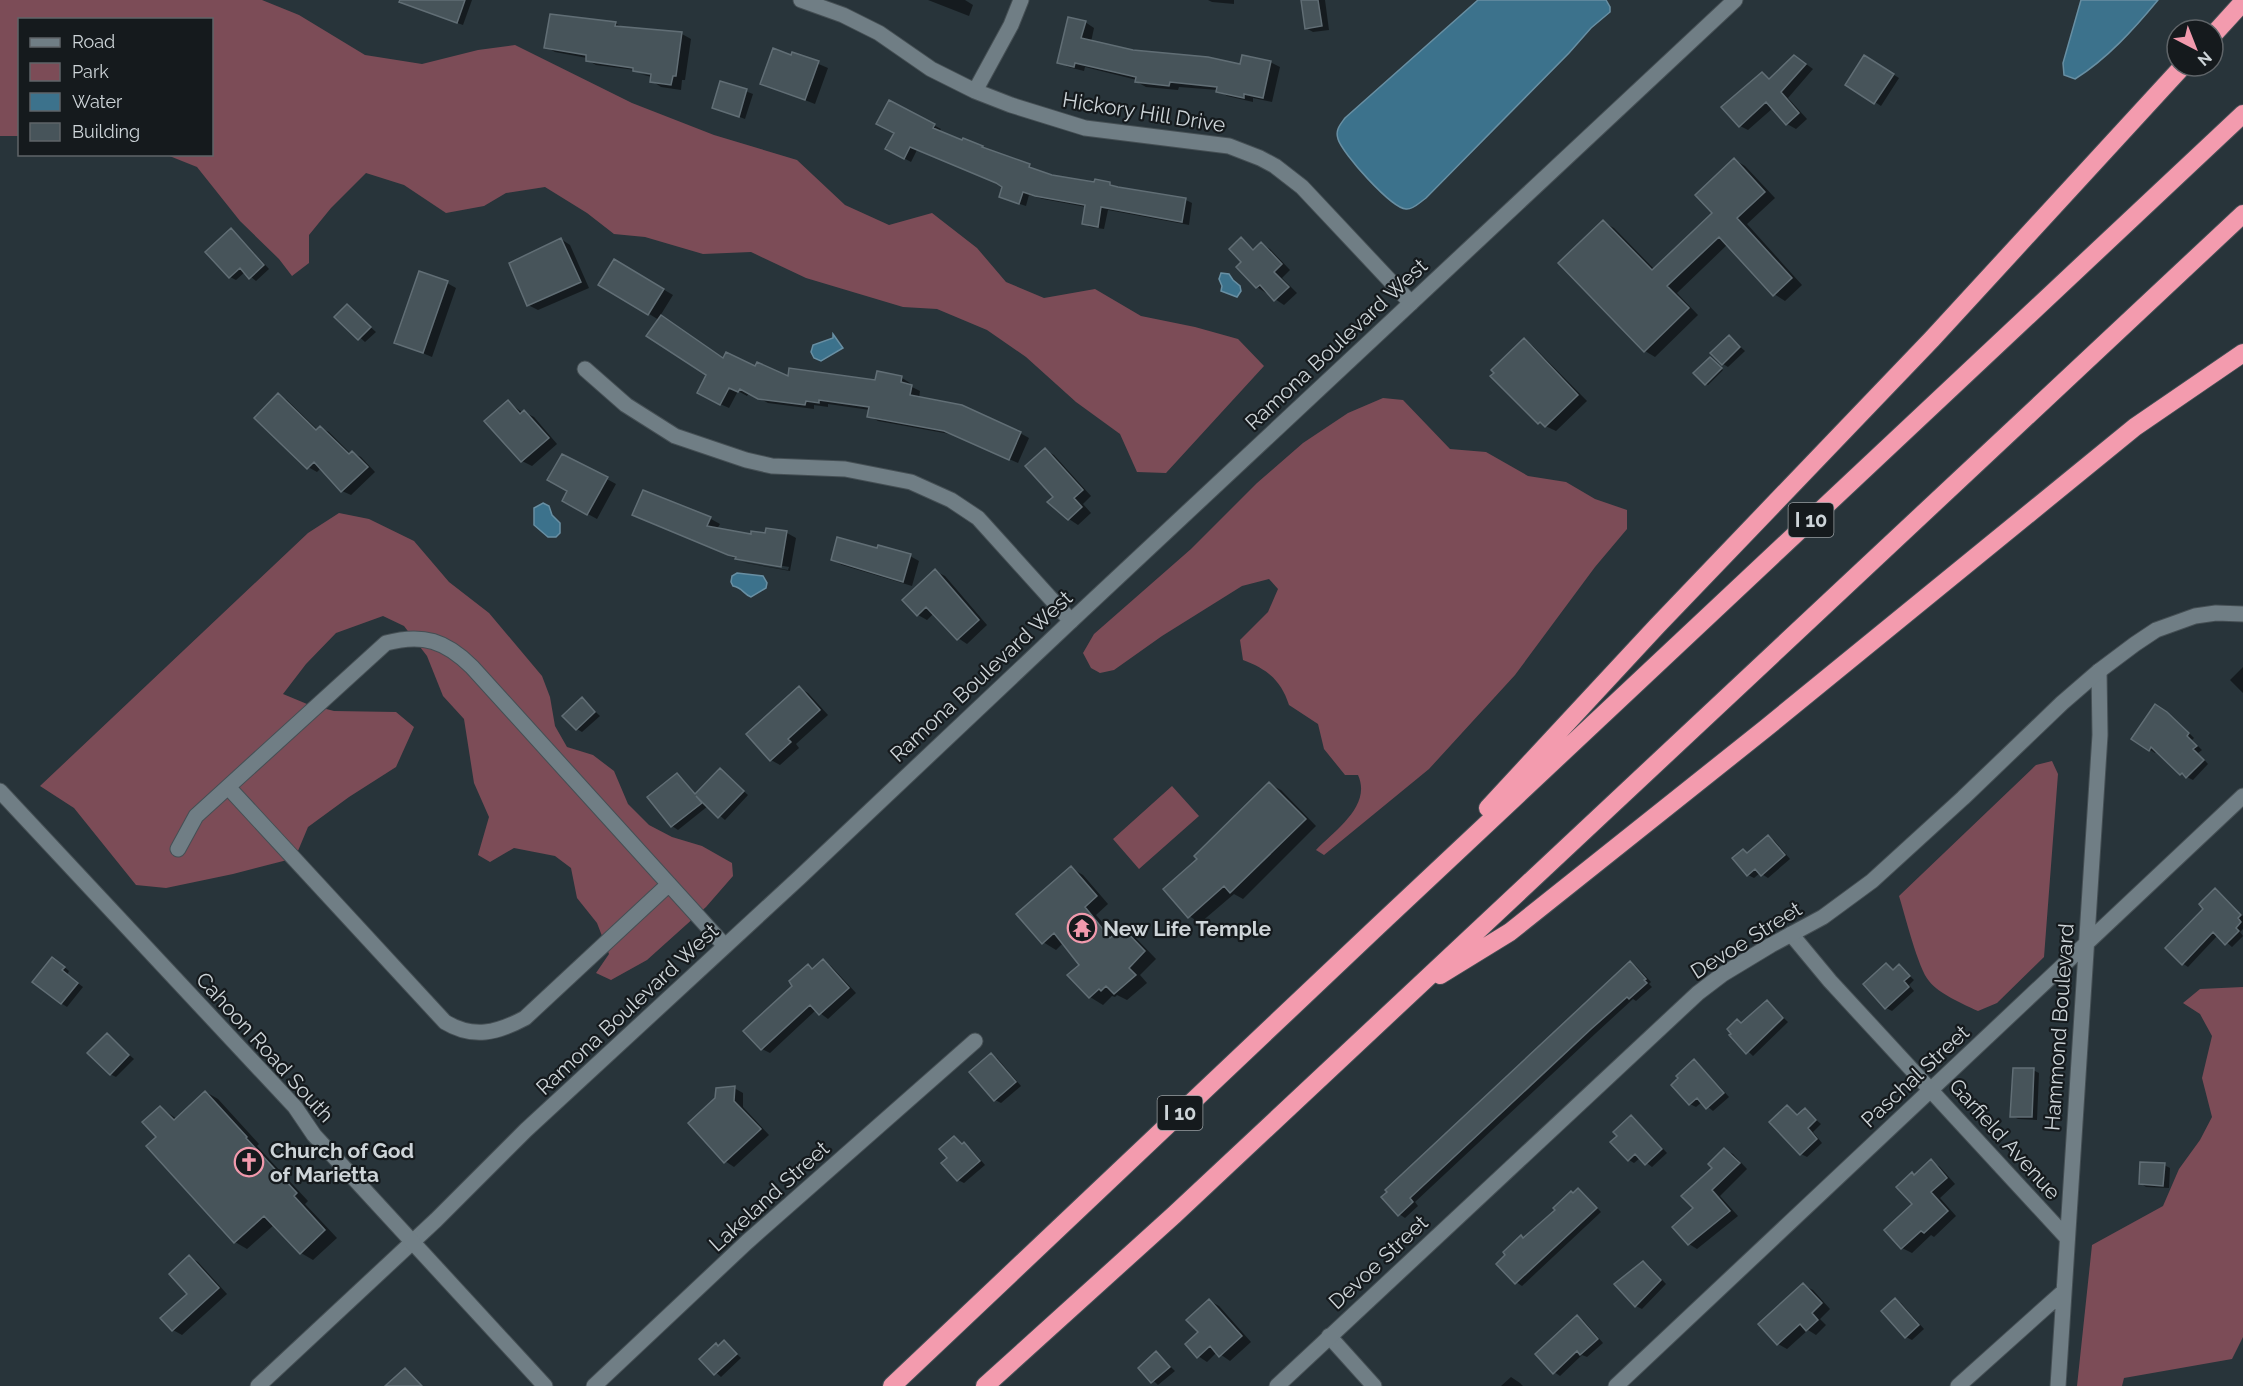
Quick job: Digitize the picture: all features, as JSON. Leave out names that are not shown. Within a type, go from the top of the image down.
[{"type":"highway","points":[[2225,22],[2243,2]]},
{"type":"highway","points":[[1378,926],[1657,626],[1932,339],[2173,78]]},
{"type":"highway","name":"I 10","points":[[892,1386],[2243,114]]},
{"type":"highway","points":[[985,1386],[1174,1215],[2243,214]]},
{"type":"highway","points":[[1406,997],[1510,932],[1776,721],[2135,427],[2243,353]]},
{"type":"street","name":"Hickory Hill Drive","points":[[801,0],[843,15],[879,33],[932,69],[975,91],[1030,111],[1085,128],[1229,146],[1260,158],[1275,166],[1302,187],[1411,303]]},
{"type":"street","points":[[975,91],[1007,33],[1022,0]]},
{"type":"street","name":"Ramona Boulevard West","points":[[258,1386],[526,1130],[1735,0]]},
{"type":"street","points":[[585,369],[626,405],[675,436],[746,460],[772,466],[845,469],[911,482],[951,500],[978,518],[1071,621]]},
{"type":"street","name":"Devoe Street","points":[[1277,1386],[1698,993],[1723,975],[1823,917],[1872,881],[2099,671],[2156,630],[2181,620],[2216,612],[2243,614]]},
{"type":"street","points":[[178,849],[196,816],[386,643],[406,638],[429,640],[455,651],[472,667],[725,946]]},
{"type":"street","name":"Hammond Boulevard","points":[[2058,1386],[2100,735],[2099,671]]},
{"type":"street","points":[[228,787],[445,1022],[454,1028],[467,1031],[489,1033],[509,1027],[525,1018],[669,884]]},
{"type":"street","name":"Cahoon Road South","points":[[0,791],[295,1107],[314,1135],[545,1386]]},
{"type":"street","name":"Paschal Street","points":[[1616,1386],[2243,796]]},
{"type":"street","name":"Garfield Avenue","points":[[1791,934],[1830,981],[2067,1238]]},
{"type":"street","name":"Lakeland Street","points":[[594,1386],[747,1242],[975,1041]]},
{"type":"street","points":[[1958,1386],[2064,1291]]},
{"type":"street","points":[[1329,1336],[1374,1386]]},
{"type":"green space","points":[[0,0],[262,0],[299,15],[365,55],[422,64],[478,50],[515,45],[632,103],[714,135],[797,160],[845,205],[889,225],[932,213],[977,248],[1006,282],[1044,298],[1095,289],[1141,316],[1238,339],[1264,366],[1166,473],[1137,472],[1120,434],[1076,402],[1026,357],[987,330],[937,309],[903,307],[806,278],[751,252],[703,254],[645,237],[614,234],[587,213],[545,187],[506,193],[484,206],[446,213],[404,185],[366,173],[331,208],[309,235],[309,263],[292,276],[279,259],[240,221],[197,167],[170,156],[213,156],[213,18],[18,18],[18,136],[0,136]]},
{"type":"green space","points":[[1383,398],[1403,400],[1450,449],[1486,452],[1528,476],[1566,482],[1595,499],[1627,510],[1627,529],[1595,567],[1515,675],[1429,769],[1324,855],[1316,850],[1349,817],[1360,797],[1361,786],[1358,775],[1345,775],[1324,749],[1318,724],[1289,705],[1282,689],[1272,676],[1243,660],[1240,640],[1268,612],[1278,589],[1269,579],[1242,586],[1162,636],[1114,670],[1100,673],[1091,668],[1083,653],[1094,634],[1191,549],[1257,483],[1303,443],[1348,413]]},
{"type":"green space","points":[[339,513],[369,519],[414,541],[449,582],[489,613],[542,676],[550,697],[555,726],[567,747],[593,755],[614,771],[628,804],[649,825],[672,837],[702,846],[732,863],[733,876],[706,907],[647,960],[611,980],[596,973],[609,954],[597,923],[577,898],[571,868],[555,856],[514,848],[490,862],[478,855],[489,817],[474,783],[464,719],[443,696],[427,656],[404,626],[383,616],[336,633],[306,664],[283,694],[307,704],[334,711],[396,712],[414,727],[396,767],[308,827],[295,858],[166,888],[136,885],[74,808],[40,786],[308,533]]},
{"type":"green space","points":[[2052,761],[2058,774],[2044,957],[1997,1003],[1978,1011],[1945,994],[1929,981],[1916,953],[1899,896],[2036,765]]},
{"type":"green space","points":[[1172,786],[1199,816],[1139,869],[1113,839]]},
{"type":"green space","points":[[2243,987],[2243,1337],[2232,1359],[2124,1378],[2122,1386],[2077,1386],[2092,1245],[2163,1206],[2179,1169],[2200,1140],[2212,1117],[2202,1078],[2212,1036],[2200,1014],[2183,1003],[2200,989]]},
{"type":"water","points":[[1478,0],[1606,0],[1610,12],[1591,28],[1426,198],[1414,207],[1406,209],[1390,200],[1357,167],[1341,146],[1337,136],[1338,130],[1345,118]]},
{"type":"water","points":[[2081,0],[2158,0],[2120,43],[2075,79],[2064,75],[2063,63]]},
{"type":"water","points":[[1221,273],[1229,274],[1240,286],[1241,291],[1237,297],[1221,291],[1222,286],[1219,279]]},
{"type":"water","points":[[833,334],[843,348],[821,361],[814,358],[811,352],[813,345],[833,338]]},
{"type":"water","points":[[543,503],[549,506],[552,515],[560,523],[560,533],[556,537],[548,537],[534,525],[534,508]]},
{"type":"water","points":[[737,573],[763,576],[767,583],[766,588],[751,597],[748,596],[733,586],[731,582],[732,576]]},
{"type":"building","points":[[400,0],[465,0],[457,23],[399,2]]},
{"type":"building","points":[[1301,0],[1318,0],[1322,26],[1305,29]]},
{"type":"building","points":[[550,14],[616,22],[615,26],[682,32],[676,76],[673,76],[671,85],[650,82],[651,74],[633,71],[633,68],[586,61],[586,55],[544,48]]},
{"type":"building","points":[[1068,17],[1086,21],[1081,38],[1133,50],[1208,57],[1240,64],[1242,55],[1271,61],[1263,98],[1244,94],[1244,98],[1216,92],[1217,87],[1170,82],[1169,86],[1135,82],[1136,77],[1075,63],[1074,67],[1057,63]]},
{"type":"building","points":[[773,48],[791,55],[792,52],[819,61],[805,100],[760,84]]},
{"type":"building","points":[[1794,55],[1806,64],[1781,92],[1799,113],[1786,125],[1766,102],[1739,127],[1721,107],[1762,72],[1769,79]]},
{"type":"building","points":[[1864,55],[1894,74],[1874,104],[1845,85]]},
{"type":"building","points":[[720,81],[747,89],[739,117],[712,108]]},
{"type":"building","points":[[889,100],[935,124],[933,128],[1030,164],[1029,167],[1052,175],[1094,182],[1095,179],[1110,182],[1110,185],[1118,187],[1186,198],[1182,222],[1101,207],[1098,227],[1082,224],[1085,205],[1023,192],[1019,204],[999,197],[1002,187],[996,183],[910,147],[904,159],[885,149],[894,133],[876,124]]},
{"type":"building","points":[[1734,158],[1765,192],[1737,218],[1792,278],[1773,296],[1719,237],[1667,286],[1689,308],[1644,352],[1558,263],[1603,220],[1652,270],[1712,213],[1695,195]]},
{"type":"building","points":[[231,228],[264,265],[249,279],[240,268],[229,278],[205,252]]},
{"type":"building","points":[[1241,237],[1253,250],[1261,242],[1282,264],[1274,272],[1289,287],[1274,301],[1260,285],[1256,288],[1236,267],[1241,262],[1229,249]]},
{"type":"building","points":[[561,238],[581,282],[527,306],[509,263]]},
{"type":"building","points":[[614,259],[664,289],[648,315],[598,285]]},
{"type":"building","points":[[419,271],[448,281],[423,353],[394,343]]},
{"type":"building","points":[[347,304],[371,327],[358,340],[334,317]]},
{"type":"building","points":[[661,315],[723,358],[726,352],[755,366],[757,362],[788,376],[789,368],[875,380],[877,371],[902,376],[901,382],[912,385],[910,395],[962,405],[1021,432],[1009,460],[944,431],[867,417],[869,407],[819,400],[819,403],[806,401],[805,405],[758,399],[740,389],[738,392],[729,388],[720,405],[697,393],[706,375],[646,336]]},
{"type":"building","points":[[1729,335],[1740,347],[1722,365],[1710,353]]},
{"type":"building","points":[[1524,338],[1578,395],[1545,427],[1540,422],[1538,424],[1490,376],[1494,373],[1491,370]]},
{"type":"building","points":[[1710,357],[1722,368],[1705,385],[1693,373]]},
{"type":"building","points":[[278,393],[316,430],[320,426],[349,454],[352,451],[368,467],[341,492],[314,462],[307,469],[254,418]]},
{"type":"building","points":[[508,400],[520,414],[524,410],[549,438],[521,462],[484,421]]},
{"type":"building","points":[[1045,448],[1083,490],[1074,498],[1082,507],[1068,520],[1047,502],[1053,497],[1025,466]]},
{"type":"building","points":[[562,454],[608,477],[587,515],[562,501],[567,491],[547,480]]},
{"type":"building","points":[[643,490],[711,517],[707,526],[751,534],[751,531],[765,533],[766,528],[787,531],[781,567],[735,559],[736,557],[632,515]]},
{"type":"building","points":[[837,537],[911,554],[903,582],[831,560]]},
{"type":"building","points":[[935,569],[979,620],[957,640],[926,607],[917,616],[902,600]]},
{"type":"building","points":[[799,686],[820,710],[788,739],[791,742],[770,761],[746,734]]},
{"type":"building","points":[[582,697],[595,712],[576,730],[562,716]]},
{"type":"building","points":[[2155,704],[2189,733],[2187,736],[2197,746],[2193,749],[2204,760],[2186,778],[2151,747],[2149,751],[2131,739]]},
{"type":"building","points":[[720,768],[744,791],[718,818],[696,796],[702,803],[671,827],[647,797],[677,773],[695,794]]},
{"type":"building","points":[[1269,782],[1306,819],[1230,893],[1224,886],[1188,918],[1163,889],[1197,859],[1194,856]]},
{"type":"building","points":[[1768,835],[1785,855],[1761,876],[1755,869],[1747,876],[1732,858],[1743,849],[1747,853]]},
{"type":"building","points":[[1071,866],[1097,896],[1085,907],[1110,938],[1122,927],[1145,951],[1129,968],[1136,975],[1114,994],[1106,986],[1089,998],[1067,975],[1079,965],[1054,933],[1042,944],[1016,914]]},
{"type":"building","points":[[2215,888],[2241,915],[2238,918],[2241,922],[2236,928],[2239,931],[2225,945],[2213,932],[2182,965],[2165,948],[2203,909],[2199,904]]},
{"type":"building","points":[[52,957],[65,967],[62,970],[78,983],[61,1004],[32,982]]},
{"type":"building","points":[[823,959],[849,988],[819,1015],[810,1005],[761,1050],[743,1031],[792,986],[789,981],[808,964],[812,969]]},
{"type":"building","points":[[1630,961],[1647,983],[1629,999],[1627,997],[1590,1030],[1410,1198],[1413,1202],[1398,1216],[1381,1197],[1387,1192],[1385,1190]]},
{"type":"building","points":[[1886,963],[1893,970],[1899,964],[1910,976],[1904,981],[1909,987],[1885,1009],[1863,984]]},
{"type":"building","points":[[1767,1000],[1783,1018],[1746,1054],[1729,1035],[1731,1034],[1727,1029],[1737,1019],[1741,1023]]},
{"type":"building","points":[[107,1033],[129,1055],[110,1075],[87,1053]]},
{"type":"building","points":[[991,1053],[1016,1082],[994,1101],[969,1072]]},
{"type":"building","points":[[1694,1059],[1724,1093],[1706,1109],[1697,1098],[1689,1105],[1671,1085],[1678,1078],[1676,1076]]},
{"type":"building","points":[[2013,1068],[2034,1068],[2032,1117],[2010,1117]]},
{"type":"building","points":[[735,1086],[734,1101],[761,1129],[724,1163],[688,1123],[715,1098],[716,1088]]},
{"type":"building","points":[[205,1091],[297,1193],[294,1196],[325,1230],[300,1254],[264,1216],[234,1243],[146,1146],[156,1137],[142,1122],[160,1106],[174,1120]]},
{"type":"building","points":[[1787,1105],[1797,1115],[1805,1108],[1816,1120],[1808,1128],[1817,1139],[1800,1155],[1769,1122]]},
{"type":"building","points":[[1631,1115],[1662,1149],[1645,1165],[1635,1154],[1628,1161],[1610,1142],[1617,1136],[1613,1132]]},
{"type":"building","points":[[954,1136],[962,1144],[964,1142],[980,1161],[957,1181],[941,1163],[947,1158],[939,1149]]},
{"type":"building","points":[[1724,1148],[1740,1163],[1712,1190],[1730,1211],[1688,1245],[1672,1227],[1693,1208],[1681,1196],[1712,1168],[1708,1164]]},
{"type":"building","points":[[1931,1159],[1947,1178],[1931,1192],[1948,1211],[1924,1233],[1921,1231],[1901,1249],[1884,1230],[1912,1204],[1896,1187],[1912,1172],[1914,1175]]},
{"type":"building","points":[[2140,1162],[2165,1163],[2163,1186],[2139,1184]]},
{"type":"building","points":[[1578,1188],[1597,1208],[1515,1284],[1496,1264],[1505,1255],[1503,1252],[1521,1235],[1523,1238],[1555,1210],[1553,1208],[1571,1191],[1573,1193]]},
{"type":"building","points":[[189,1255],[219,1288],[172,1331],[160,1318],[187,1294],[169,1274]]},
{"type":"building","points":[[1643,1261],[1661,1280],[1635,1307],[1614,1284]]},
{"type":"building","points":[[1803,1283],[1822,1303],[1812,1313],[1818,1320],[1806,1331],[1800,1324],[1777,1345],[1758,1324]]},
{"type":"building","points":[[1895,1298],[1919,1325],[1905,1338],[1881,1311]]},
{"type":"building","points":[[1209,1299],[1242,1336],[1219,1357],[1210,1346],[1197,1358],[1185,1344],[1198,1332],[1186,1320]]},
{"type":"building","points":[[1577,1315],[1598,1339],[1580,1355],[1577,1351],[1553,1374],[1535,1354]]},
{"type":"building","points":[[724,1340],[737,1354],[714,1375],[699,1359],[716,1343],[718,1346]]},
{"type":"building","points":[[1156,1351],[1170,1367],[1151,1383],[1138,1368]]},
{"type":"building","points":[[405,1368],[422,1386],[385,1386]]},
{"type":"place","name":"New Life Temple","points":[[1082,928]]},
{"type":"place","name":"Church of God of Marietta","points":[[249,1162]]}]
